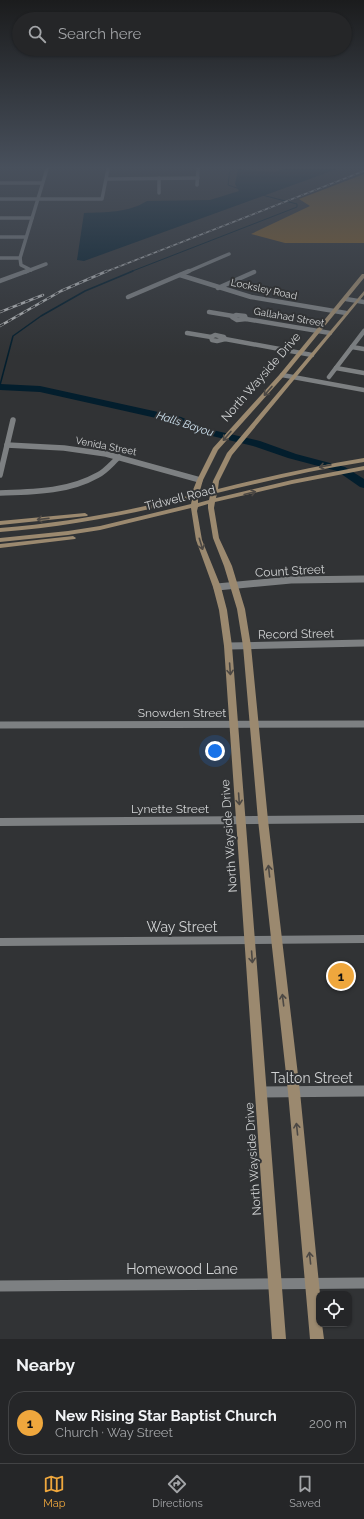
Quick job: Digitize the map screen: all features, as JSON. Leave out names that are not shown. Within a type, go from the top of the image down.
[{"type":"main road","name":"North Wayside Drive","points":[[279,1339],[228,646],[223,610],[217,587],[199,540],[194,510],[200,480],[215,449],[282,375],[363,278]]},
{"type":"main road","name":"North Wayside Drive","points":[[317,1339],[294,1092],[263,820],[247,646],[242,609],[235,585],[216,538],[211,508],[218,475],[229,454],[364,292]]},
{"type":"main road","name":"Tidwell Road","points":[[0,540],[68,533],[130,522],[195,501],[214,491],[336,464],[364,460]]},
{"type":"main road","name":"Tidwell Road","points":[[0,530],[124,513],[195,501],[212,502],[292,482],[364,468]]},
{"type":"main road","points":[[0,523],[85,514],[124,513]]},
{"type":"main road","points":[[0,546],[54,541],[103,532],[130,522]]},
{"type":"street","points":[[28,231],[20,258],[21,265],[31,270]]},
{"type":"street","points":[[0,237],[26,237]]},
{"type":"street","points":[[128,297],[230,254]]},
{"type":"street","points":[[0,258],[20,258]]},
{"type":"street","points":[[0,281],[46,264]]},
{"type":"street","points":[[218,288],[254,272]]},
{"type":"street","name":"Locksley Road","points":[[180,275],[251,297],[346,313]]},
{"type":"street","points":[[346,299],[364,302]]},
{"type":"street","name":"Gallahad Street","points":[[209,312],[233,316],[242,315],[245,316],[246,319],[330,334]]},
{"type":"street","points":[[329,377],[364,331]]},
{"type":"street","points":[[187,333],[211,337],[214,341],[224,339],[312,355]]},
{"type":"street","points":[[358,339],[364,340]]},
{"type":"street","points":[[352,347],[364,350]]},
{"type":"street","points":[[336,368],[364,373]]},
{"type":"street","points":[[282,375],[364,390]]},
{"type":"street","points":[[0,475],[14,420]]},
{"type":"street","name":"Venida Street","points":[[7,445],[62,447],[119,457],[180,476],[200,480]]},
{"type":"street","points":[[0,493],[40,492],[84,482],[97,475],[119,457]]},
{"type":"street","name":"Count Street","points":[[217,587],[290,580],[364,579]]},
{"type":"street","name":"Record Street","points":[[228,646],[364,643]]},
{"type":"street","name":"Snowden Street","points":[[0,726],[364,724]]},
{"type":"street","name":"Lynette Street","points":[[0,822],[364,820]]},
{"type":"street","name":"Way Street","points":[[0,942],[364,939]]},
{"type":"street","name":"Talton Street","points":[[261,1092],[364,1091]]},
{"type":"street","name":"Homewood Lane","points":[[0,1286],[364,1283]]},
{"type":"shaded area","points":[[256,231],[364,231],[364,243],[285,243],[251,234]]},
{"type":"water","points":[[81,231],[165,231],[84,261],[77,260]]},
{"type":"waterway","points":[[130,272],[234,231]]},
{"type":"waterway","points":[[0,385],[13,336],[41,316],[85,291],[133,271]]},
{"type":"waterway","name":"Halls Bayou","points":[[0,387],[40,389],[177,419],[204,431],[256,443],[292,456],[341,469],[364,484]]},
{"type":"railway","points":[[105,272],[209,231]]},
{"type":"railway","points":[[0,326],[61,291],[107,271]]},
{"type":"railway","points":[[0,312],[43,295]]},
{"type":"place","name":"New Rising Star Baptist Church","points":[[341,976]]}]
